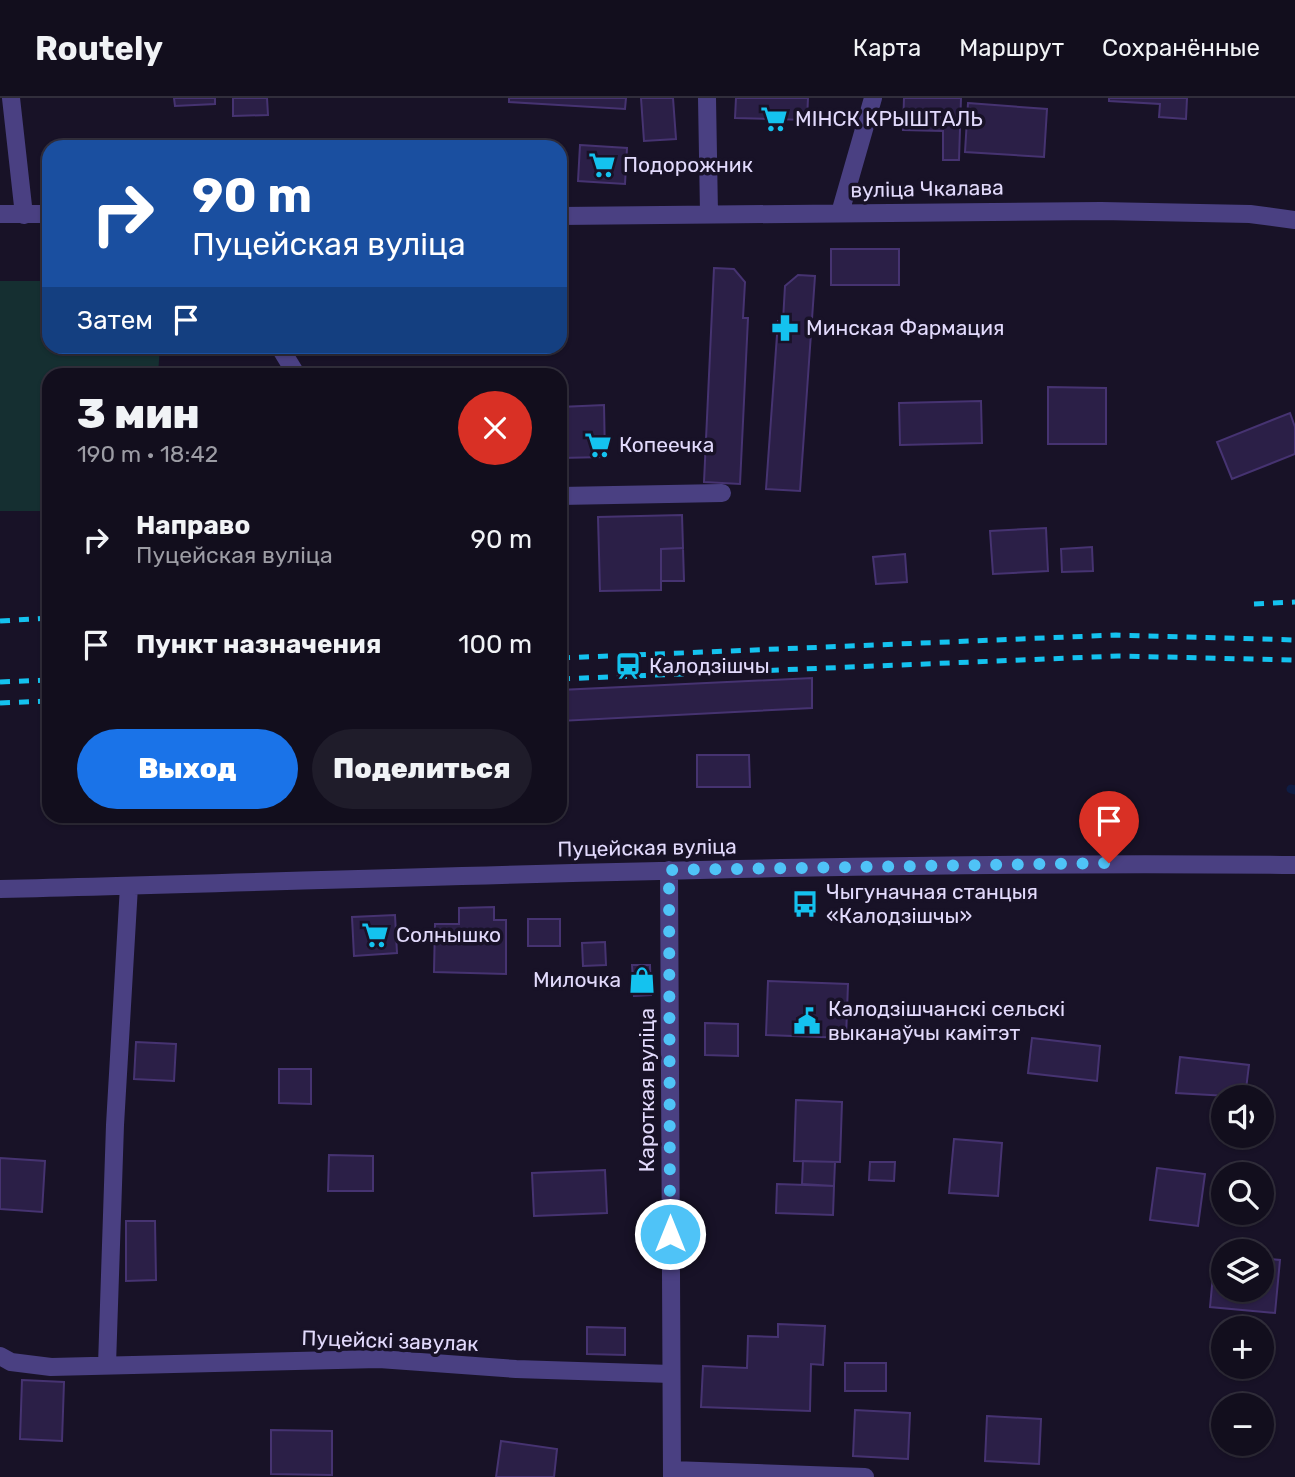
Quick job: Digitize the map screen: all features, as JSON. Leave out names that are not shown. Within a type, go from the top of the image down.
[{"type":"street","points":[[11,98],[24,215]]},
{"type":"street","points":[[707,98],[709,213]]},
{"type":"street","points":[[840,213],[873,98]]},
{"type":"street","name":"вуліца Чкалава","points":[[567,216],[1114,211],[1250,214],[1295,220]]},
{"type":"street","points":[[0,215],[42,214]]},
{"type":"street","points":[[567,496],[722,493]]},
{"type":"street","name":"Пуцейская вуліца","points":[[0,890],[669,870],[1109,863],[1295,865]]},
{"type":"street","name":"Кароткая вуліца","points":[[669,870],[672,1474]]},
{"type":"street","points":[[107,1365],[129,886]]},
{"type":"street","name":"Пуцейскі завулак","points":[[0,1356],[11,1362],[51,1367],[379,1359],[516,1369],[671,1374]]},
{"type":"street","points":[[672,1474],[865,1477]]},
{"type":"green space","points":[[0,281],[42,281],[42,354],[159,354],[158,368],[42,368],[42,511],[0,511]]},
{"type":"building","points":[[174,98],[215,98],[215,104],[175,106]]},
{"type":"building","points":[[233,98],[267,98],[268,115],[233,116]]},
{"type":"building","points":[[509,98],[626,98],[625,109],[509,102]]},
{"type":"building","points":[[641,98],[673,98],[676,139],[644,141]]},
{"type":"building","points":[[736,98],[808,98],[807,120],[735,118]]},
{"type":"building","points":[[904,98],[961,98],[959,160],[943,160],[943,131],[903,130]]},
{"type":"building","points":[[1109,98],[1187,98],[1186,119],[1159,117],[1160,104],[1109,101]]},
{"type":"building","points":[[968,103],[1047,109],[1044,157],[965,152]]},
{"type":"building","name":"Подорожник","points":[[580,145],[627,148],[625,184],[578,181]]},
{"type":"building","points":[[831,249],[899,249],[899,285],[831,285]]},
{"type":"building","points":[[714,268],[734,269],[745,282],[743,318],[748,318],[740,484],[704,482]]},
{"type":"building","points":[[798,275],[815,276],[800,491],[766,489],[778,321],[783,321],[785,286]]},
{"type":"building","points":[[1048,387],[1106,388],[1106,444],[1048,444]]},
{"type":"building","points":[[981,401],[982,443],[900,445],[899,403]]},
{"type":"building","points":[[604,405],[605,457],[567,458],[567,407]]},
{"type":"building","points":[[1290,413],[1295,427],[1295,454],[1232,479],[1217,442]]},
{"type":"building","points":[[682,515],[683,548],[661,549],[661,590],[600,591],[598,517]]},
{"type":"building","points":[[1046,528],[1048,571],[993,574],[990,531]]},
{"type":"building","points":[[1092,547],[1093,571],[1062,572],[1061,549]]},
{"type":"building","points":[[683,548],[684,581],[661,581],[661,549]]},
{"type":"building","points":[[905,554],[907,582],[876,584],[873,557]]},
{"type":"building","points":[[812,678],[812,708],[567,721],[567,690]]},
{"type":"building","points":[[697,755],[749,755],[750,787],[697,787]]},
{"type":"building","points":[[494,907],[494,920],[506,920],[506,974],[434,972],[435,924],[459,924],[459,908]]},
{"type":"building","name":"Солнышко","points":[[395,915],[397,953],[354,956],[352,917]]},
{"type":"building","points":[[528,919],[560,919],[560,946],[528,946]]},
{"type":"building","points":[[605,942],[606,965],[583,966],[582,943]]},
{"type":"building","name":"Милочка","points":[[632,965],[650,965],[651,995],[634,996]]},
{"type":"building","name":"Калодзішчанскі сельскі выканаўчы камітэт","points":[[768,981],[848,984],[846,1038],[766,1035]]},
{"type":"building","points":[[705,1023],[738,1024],[738,1056],[705,1055]]},
{"type":"building","points":[[1032,1038],[1100,1046],[1097,1081],[1028,1073]]},
{"type":"building","points":[[136,1042],[176,1044],[174,1081],[134,1079]]},
{"type":"building","points":[[1180,1057],[1249,1065],[1246,1085],[1211,1085],[1211,1095],[1176,1093]]},
{"type":"building","points":[[279,1069],[311,1069],[311,1104],[279,1103]]},
{"type":"building","points":[[796,1100],[842,1102],[840,1162],[794,1161]]},
{"type":"building","points":[[954,1139],[1002,1143],[998,1196],[949,1193]]},
{"type":"building","points":[[329,1155],[373,1156],[373,1191],[328,1191]]},
{"type":"building","points":[[0,1158],[45,1161],[42,1212],[0,1209]]},
{"type":"building","points":[[803,1161],[835,1162],[834,1186],[802,1184]]},
{"type":"building","points":[[870,1162],[895,1162],[894,1181],[869,1180]]},
{"type":"building","points":[[1157,1168],[1205,1174],[1198,1226],[1150,1220]]},
{"type":"building","points":[[605,1170],[607,1213],[534,1216],[532,1173]]},
{"type":"building","points":[[777,1184],[834,1186],[833,1215],[776,1213]]},
{"type":"building","points":[[126,1221],[155,1221],[156,1280],[126,1281]]},
{"type":"building","points":[[1274,1259],[1280,1260],[1275,1313],[1210,1307],[1211,1296],[1211,1302],[1274,1302]]},
{"type":"building","points":[[778,1324],[825,1326],[823,1365],[811,1364],[810,1411],[701,1407],[703,1366],[747,1368],[748,1336],[778,1337]]},
{"type":"building","points":[[587,1327],[625,1328],[625,1355],[587,1354]]},
{"type":"building","points":[[845,1363],[886,1363],[886,1391],[845,1391]]},
{"type":"building","points":[[22,1380],[64,1382],[62,1441],[20,1439]]},
{"type":"building","points":[[855,1410],[910,1413],[908,1459],[853,1456]]},
{"type":"building","points":[[987,1416],[1041,1419],[1039,1464],[985,1461]]},
{"type":"building","points":[[271,1430],[332,1431],[332,1475],[271,1474]]},
{"type":"building","points":[[501,1441],[557,1449],[554,1477],[496,1477]]},
{"type":"waterway","points":[[1291,789],[1295,790]]},
{"type":"railway","points":[[1254,604],[1295,602]]},
{"type":"railway","points":[[0,621],[42,618]]},
{"type":"railway","points":[[567,658],[1116,635],[1295,640]]},
{"type":"railway","points":[[567,679],[1118,656],[1295,660]]},
{"type":"railway","points":[[0,682],[42,680]]},
{"type":"railway","points":[[0,703],[42,701]]},
{"type":"place","name":"МІНСК КРЫШТАЛЬ","points":[[774,119]]},
{"type":"place","name":"Подорожник","points":[[602,165]]},
{"type":"place","name":"Минская Фармация","points":[[785,328]]},
{"type":"place","name":"Копеечка","points":[[598,445]]},
{"type":"place","name":"Калодзішчы","points":[[628,666]]},
{"type":"place","name":"Чыгуначная станцыя «Калодзішчы»","points":[[805,904]]},
{"type":"place","name":"Солнышко","points":[[375,935]]},
{"type":"place","name":"Милочка","points":[[642,980]]},
{"type":"place","name":"Калодзішчанскі сельскі выканаўчы камітэт","points":[[807,1021]]},
{"type":"route","points":[[670,1234],[669,870],[1109,863]]}]
